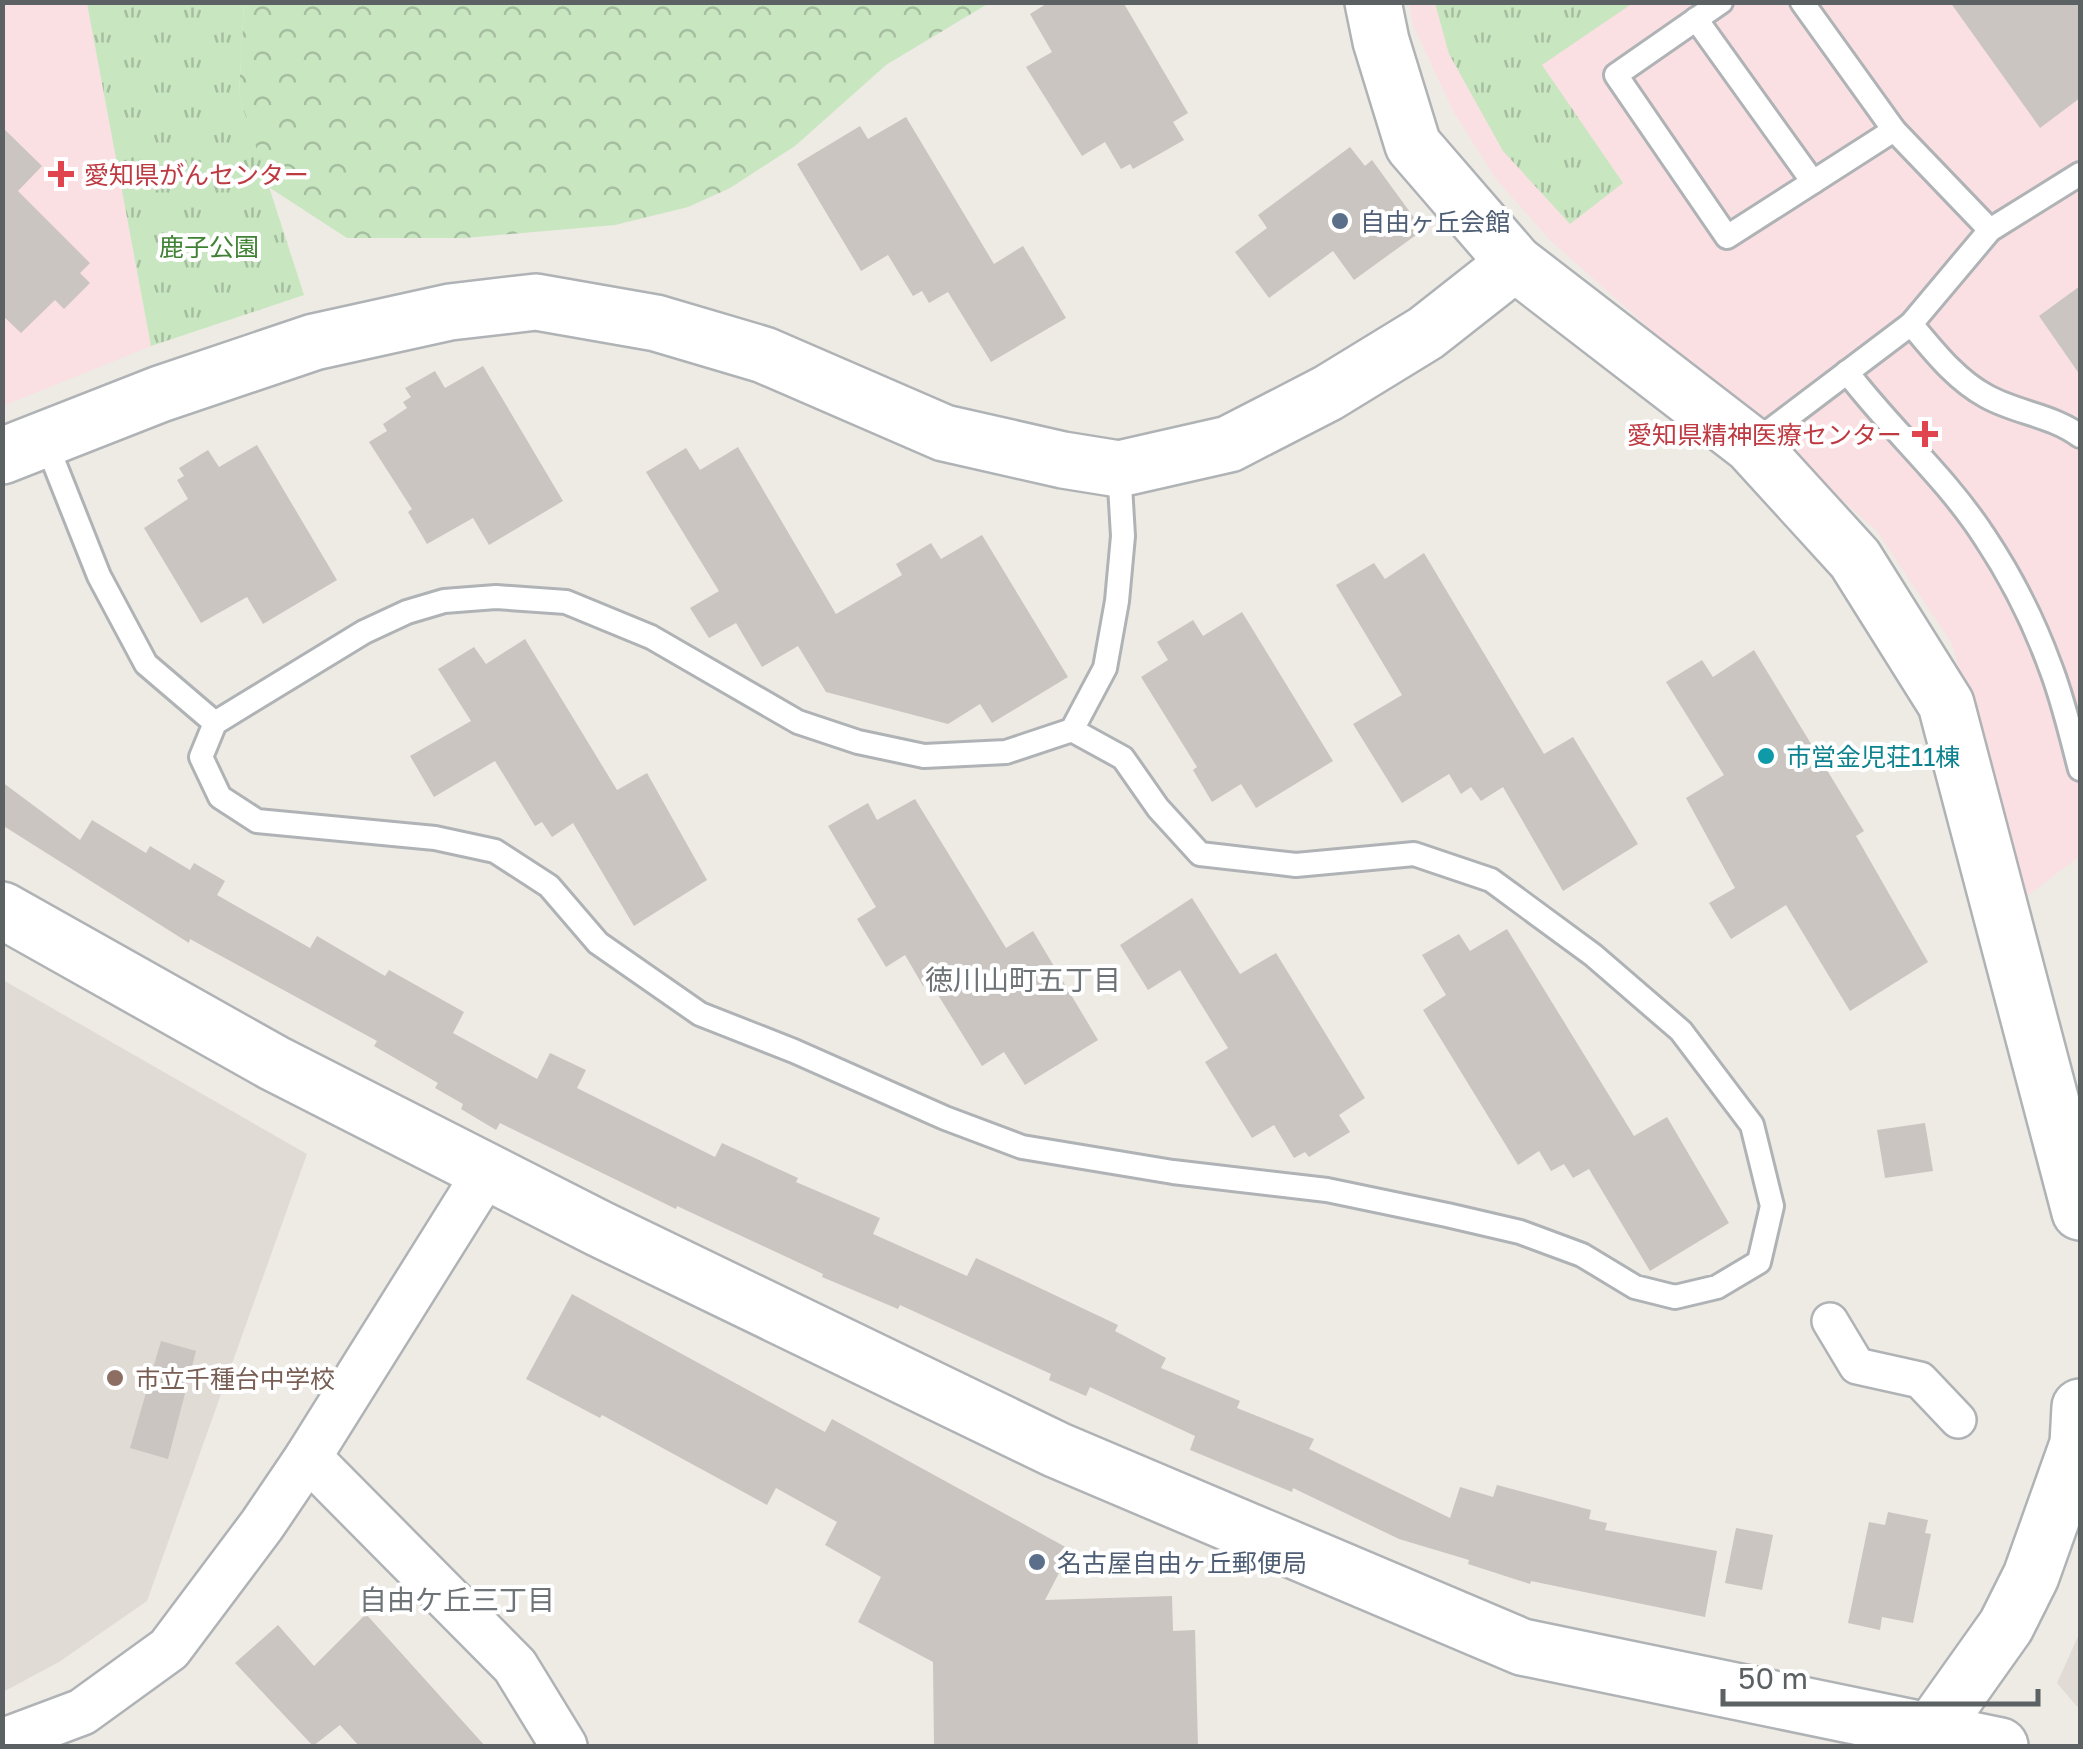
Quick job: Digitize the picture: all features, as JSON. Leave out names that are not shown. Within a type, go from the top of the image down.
[{"type":"street","points":[[1373,2],[1380,41],[1413,145],[1515,263],[1751,444],[1855,559],[1946,704],[2080,1212]]},
{"type":"street","points":[[24,448],[160,394],[314,342],[450,312],[536,302],[656,322],[764,356],[944,433],[1119,469],[1228,444],[1328,393],[1426,333],[1515,263]]},
{"type":"street","points":[[2,910],[274,1063],[1057,1450],[1522,1647],[1923,1740],[2000,1746]]},
{"type":"street","points":[[2,1742],[82,1712],[169,1649],[308,1457],[487,1171]]},
{"type":"street","points":[[1830,1321],[1856,1366],[1920,1380],[1958,1420]]},
{"type":"street","points":[[1923,1740],[2006,1626],[2030,1576],[2078,1444],[2080,1407]]},
{"type":"street","points":[[308,1457],[516,1666],[564,1746]]},
{"type":"lane","points":[[1720,2],[1616,76],[1727,237],[1894,130]]},
{"type":"lane","points":[[1802,2],[1894,130],[1990,230]]},
{"type":"lane","points":[[1696,19],[1813,182]]},
{"type":"lane","points":[[1751,444],[1911,324],[1990,230],[2080,174]]},
{"type":"lane","points":[[1911,324],[1944,364],[1984,396],[2063,423],[2080,436]]},
{"type":"lane","points":[[1847,372],[1872,405],[1898,428],[1984,536],[2050,665],[2080,768]]},
{"type":"lane","points":[[24,448],[100,576],[146,664],[214,723]]},
{"type":"lane","points":[[1072,730],[1123,758],[1158,808],[1200,854],[1296,864],[1414,854],[1491,880],[1592,955],[1681,1031],[1752,1125],[1772,1206],[1759,1262],[1717,1287],[1675,1296],[1635,1287],[1582,1255],[1520,1232],[1447,1215],[1327,1190],[1173,1172],[1022,1147],[700,1014],[598,942],[549,886],[495,851],[435,838],[257,821],[220,797],[201,757],[214,723],[364,632],[406,612],[444,601],[496,597],[566,602],[651,636],[798,722],[858,742],[924,756],[1006,752],[1072,730],[1105,668],[1122,536],[1119,469]]},
{"type":"shaded area","name":"愛知県がんセンター","points":[[3,3],[87,3],[151,346],[3,406]]},
{"type":"shaded area","name":"愛知県精神医療センター","points":[[1409,3],[2080,3],[2080,856],[2023,899],[1952,644],[1877,531],[1550,240],[1496,179],[1453,111],[1413,25]]},
{"type":"shaded area","name":"市立千種台中学校","points":[[3,980],[307,1154],[147,1601],[59,1662],[3,1692]]},
{"type":"shaded area","points":[[2080,1632],[2080,1710],[2057,1683]]},
{"type":"green space","name":"鹿子公園","points":[[87,3],[244,3],[239,94],[304,295],[151,346]]},
{"type":"green space","points":[[244,3],[989,3],[886,65],[795,146],[730,188],[688,207],[615,225],[464,238],[347,238],[267,186],[239,94]]},
{"type":"green space","points":[[1435,3],[1633,3],[1542,65],[1623,183],[1570,224],[1503,151],[1449,54]]},
{"type":"building","points":[[1049,2],[1123,2],[1188,113],[1173,122],[1184,140],[1133,169],[1130,164],[1121,169],[1105,142],[1082,156],[1026,67],[1052,52],[1030,14]]},
{"type":"building","points":[[1950,2],[2080,2],[2080,98],[2040,128]]},
{"type":"building","points":[[906,117],[994,264],[1023,246],[1066,318],[991,362],[948,292],[929,303],[922,291],[913,296],[888,255],[861,271],[797,164],[860,126],[868,139]]},
{"type":"building","points":[[2,127],[42,166],[18,191],[90,263],[80,273],[90,283],[64,309],[55,300],[21,333],[2,315]]},
{"type":"building","name":"自由ヶ丘会館","points":[[1350,147],[1365,166],[1372,160],[1423,230],[1354,280],[1333,251],[1269,298],[1235,252],[1267,228],[1258,215]]},
{"type":"building","points":[[2080,286],[2080,375],[2039,316]]},
{"type":"building","points":[[483,366],[563,501],[489,545],[473,518],[427,544],[408,512],[412,509],[369,442],[387,431],[383,424],[407,408],[403,402],[411,397],[405,388],[435,371],[445,388]]},
{"type":"building","points":[[257,445],[337,580],[263,624],[247,597],[201,623],[144,528],[188,499],[177,480],[184,476],[179,468],[208,450],[219,467]]},
{"type":"building","points":[[738,447],[836,614],[902,575],[896,564],[931,543],[941,559],[982,535],[1068,677],[992,723],[980,704],[948,724],[826,692],[798,646],[762,667],[736,623],[709,638],[690,608],[719,591],[646,472],[686,448],[700,470]]},
{"type":"building","points":[[1424,553],[1544,754],[1573,737],[1638,844],[1563,891],[1503,787],[1481,801],[1471,787],[1461,794],[1449,774],[1402,803],[1353,724],[1402,695],[1336,585],[1374,563],[1385,579]]},
{"type":"building","points":[[1242,612],[1333,761],[1256,808],[1241,784],[1212,802],[1193,770],[1197,767],[1141,677],[1168,660],[1157,642],[1193,620],[1203,636]]},
{"type":"building","points":[[525,639],[617,790],[647,773],[707,880],[634,926],[573,823],[552,837],[542,822],[535,826],[495,761],[434,797],[410,756],[471,721],[438,669],[474,647],[486,664]]},
{"type":"building","name":"市営金児荘11棟","points":[[1754,650],[1864,831],[1856,836],[1928,962],[1850,1011],[1786,905],[1731,939],[1709,903],[1735,888],[1686,798],[1724,775],[1666,682],[1702,660],[1713,677]]},
{"type":"building","points":[[2,782],[80,840],[92,820],[146,853],[150,846],[190,870],[194,863],[225,881],[217,895],[310,948],[317,936],[385,976],[389,970],[464,1012],[453,1033],[537,1079],[550,1053],[586,1070],[577,1088],[715,1157],[722,1143],[798,1178],[796,1182],[880,1218],[873,1234],[967,1276],[976,1258],[1118,1325],[1115,1331],[1166,1358],[1161,1368],[1240,1401],[1237,1408],[1314,1439],[1309,1449],[1450,1518],[1460,1487],[1493,1497],[1497,1485],[1591,1510],[1589,1519],[1607,1523],[1605,1530],[1717,1551],[1705,1617],[1531,1581],[1530,1584],[1399,1539],[1293,1488],[1292,1492],[1190,1450],[1195,1436],[1090,1387],[1086,1396],[1049,1380],[1051,1374],[900,1305],[898,1309],[822,1277],[823,1274],[677,1206],[676,1209],[500,1123],[496,1130],[435,1088],[438,1083],[374,1046],[377,1041],[190,939],[189,943],[2,825]]},
{"type":"building","points":[[915,799],[1006,948],[1033,931],[1098,1040],[1025,1085],[1004,1052],[982,1066],[930,982],[923,986],[905,955],[886,967],[857,919],[876,907],[828,826],[868,803],[877,820]]},
{"type":"building","points":[[1192,898],[1240,974],[1276,953],[1365,1098],[1339,1115],[1350,1132],[1309,1157],[1305,1152],[1294,1158],[1274,1125],[1252,1138],[1205,1062],[1228,1048],[1180,970],[1148,990],[1120,945]]},
{"type":"building","points":[[1507,929],[1634,1136],[1667,1117],[1729,1223],[1650,1271],[1589,1169],[1573,1178],[1564,1164],[1551,1171],[1539,1151],[1518,1165],[1423,1010],[1446,995],[1422,955],[1459,934],[1470,951]]},
{"type":"building","points":[[1925,1123],[1933,1171],[1885,1178],[1877,1130]]},
{"type":"building","points":[[572,1294],[825,1432],[832,1419],[1071,1550],[1045,1600],[1172,1596],[1173,1631],[1195,1630],[1198,1746],[934,1746],[933,1662],[858,1622],[881,1577],[825,1545],[837,1522],[776,1488],[767,1505],[602,1415],[600,1418],[526,1379]]},
{"type":"building","points":[[161,1341],[196,1351],[168,1459],[130,1448]]},
{"type":"building","points":[[1888,1512],[1928,1520],[1925,1533],[1931,1534],[1913,1623],[1882,1617],[1880,1630],[1848,1623],[1869,1522],[1885,1525]]},
{"type":"building","points":[[1736,1528],[1773,1535],[1762,1590],[1725,1583]]},
{"type":"building","points":[[366,1614],[485,1746],[359,1746],[340,1725],[313,1746],[235,1663],[278,1625],[314,1666]]},
{"type":"place","name":"愛知県がんセンター","points":[[61,174]]},
{"type":"place","name":"自由ヶ丘会館","points":[[1340,221]]},
{"type":"place","name":"愛知県精神医療センター","points":[[1925,434]]},
{"type":"place","name":"市営金児荘11棟","points":[[1766,756]]},
{"type":"place","name":"市立千種台中学校","points":[[115,1378]]},
{"type":"place","name":"名古屋自由ヶ丘郵便局","points":[[1037,1562]]},
{"type":"district","name":"徳川山町五丁目","points":[[1023,979]]},
{"type":"district","name":"自由ケ丘三丁目","points":[[457,1599]]}]
